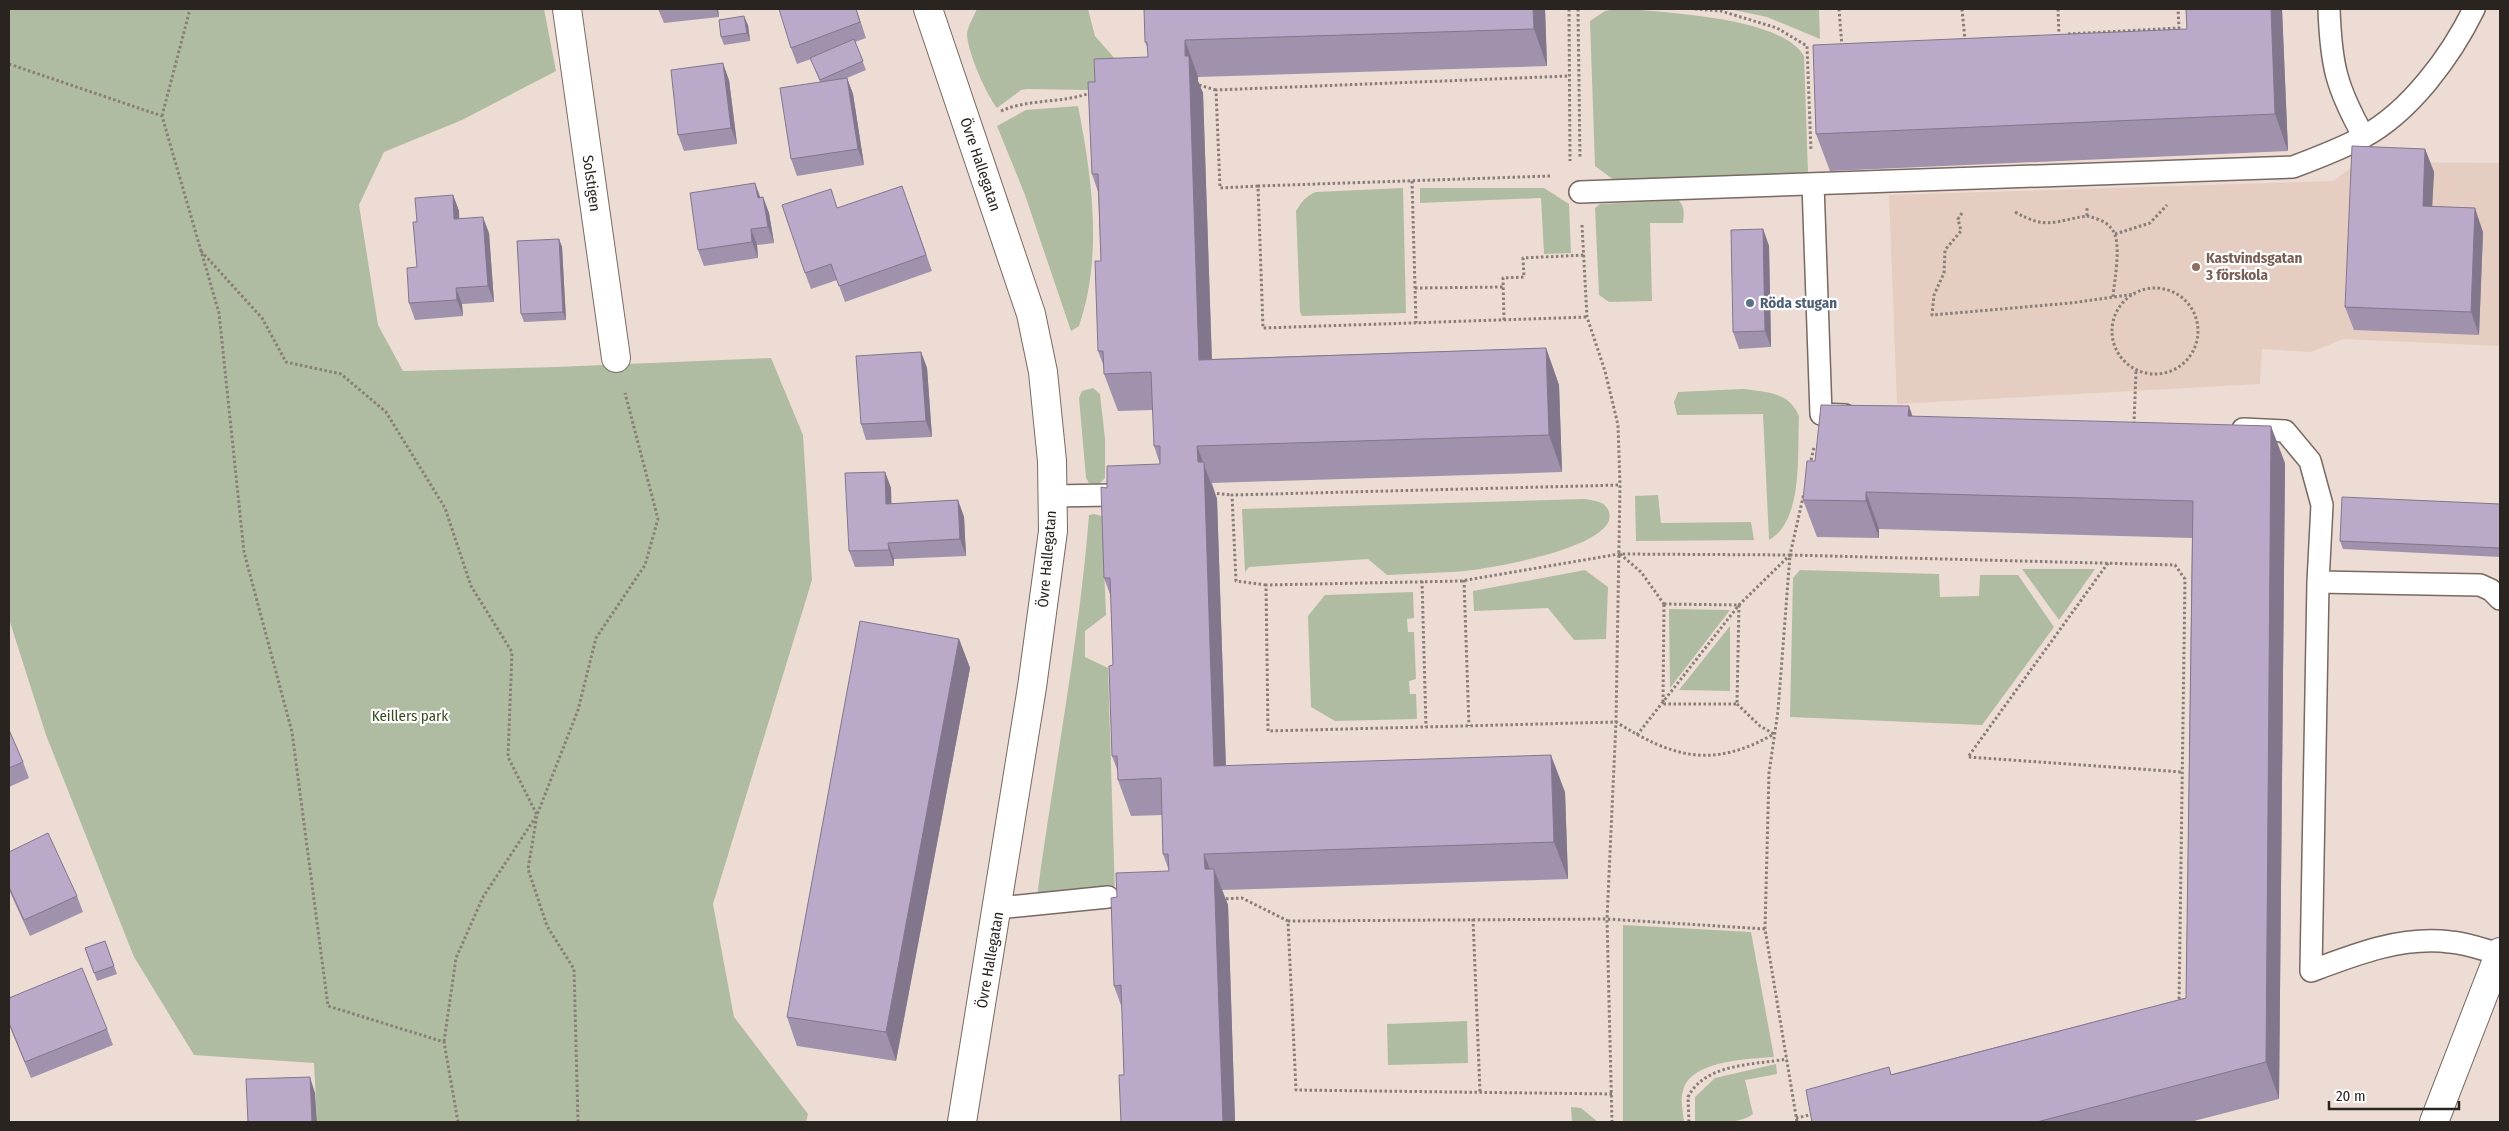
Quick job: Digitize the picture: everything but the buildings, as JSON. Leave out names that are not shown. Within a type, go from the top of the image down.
[{"type":"street","name":"Solstigen","points":[[566,9],[616,358]]},
{"type":"street","name":"Övre Hallegatan","points":[[928,9],[1031,314],[1044,372],[1052,461],[1053,531],[1034,677],[962,1122]]},
{"type":"street","points":[[2434,1122],[2500,953]]},
{"type":"lane","points":[[2329,9],[2331,53],[2337,81],[2348,109],[2364,137]]},
{"type":"lane","points":[[1580,192],[2293,167],[2364,137],[2386,122],[2419,92],[2465,28],[2474,9]]},
{"type":"lane","points":[[1812,184],[1821,414],[1870,416]]},
{"type":"lane","points":[[2219,428],[2285,431],[2310,461],[2322,505],[2318,582],[2311,971],[2359,953],[2396,943],[2450,942],[2500,953]]},
{"type":"lane","points":[[1052,496],[1111,496]]},
{"type":"lane","points":[[2318,582],[2480,585],[2491,590],[2500,599]]},
{"type":"lane","points":[[998,908],[1108,897]]},
{"type":"path","points":[[190,9],[162,116],[219,313],[244,552],[292,732],[328,1006],[444,1042]]},
{"type":"path","points":[[1569,9],[1570,165]]},
{"type":"path","points":[[1578,9],[1580,192],[1587,317],[1605,371],[1615,414],[1620,485],[1616,722],[1607,919],[1612,1122]]},
{"type":"path","points":[[1695,9],[1721,11],[1777,28],[1806,46],[1812,184]]},
{"type":"path","points":[[1839,9],[1842,46],[1851,46]]},
{"type":"path","points":[[1962,9],[1965,40]]},
{"type":"path","points":[[2058,9],[2059,35]]},
{"type":"path","points":[[2050,35],[2179,28],[2178,9]]},
{"type":"path","points":[[1956,41],[1975,40]]},
{"type":"path","points":[[9,64],[162,116]]},
{"type":"path","points":[[1198,85],[1216,90],[1569,76]]},
{"type":"path","points":[[1216,90],[1220,188],[1560,176]]},
{"type":"path","points":[[1013,106],[1080,97],[1095,91]]},
{"type":"path","points":[[2086,175],[2087,216]]},
{"type":"path","points":[[1412,181],[1416,323]]},
{"type":"path","points":[[1258,186],[1263,328],[1587,317]]},
{"type":"path","points":[[2009,208],[2029,220],[2046,224],[2087,216],[2110,226],[2116,234],[2117,244],[2113,297]]},
{"type":"path","points":[[1968,209],[1958,219],[1962,231],[1945,250],[1944,273],[1934,296],[1932,315],[2113,297],[2134,294],[2154,288],[2175,293],[2190,306],[2198,325],[2194,350],[2185,363],[2177,369],[2156,374],[2136,370],[2120,357],[2112,328],[2119,308],[2134,294]]},
{"type":"path","points":[[201,250],[262,318],[286,362],[341,374],[386,412],[445,508],[471,586],[512,652],[508,757],[537,815]]},
{"type":"path","points":[[1504,320],[1503,278],[1524,277],[1523,258],[1584,255]]},
{"type":"path","points":[[1415,288],[1503,287]]},
{"type":"path","points":[[578,1122],[574,970],[547,926],[528,869],[537,815],[578,710],[596,638],[645,565],[658,519],[616,358]]},
{"type":"path","points":[[2134,425],[2136,370]]},
{"type":"path","points":[[1809,472],[1821,414]]},
{"type":"path","points":[[1211,494],[1620,485]]},
{"type":"path","points":[[1805,491],[1790,555],[1774,734],[1768,773],[1766,929],[1797,1120],[1816,1114]]},
{"type":"path","points":[[1232,495],[1236,582],[1266,585],[1464,580],[1619,554],[1790,555],[2175,565],[2185,579],[2179,1006]]},
{"type":"path","points":[[1619,554],[1641,572],[1664,604],[1663,704]]},
{"type":"path","points":[[1636,735],[1663,704],[1739,605],[1790,555]]},
{"type":"path","points":[[2108,563],[1968,758],[2182,772]]},
{"type":"path","points":[[1464,580],[1469,726]]},
{"type":"path","points":[[1422,582],[1426,727]]},
{"type":"path","points":[[1266,585],[1268,731],[1616,722],[1636,735],[1673,750],[1706,756],[1741,750],[1774,734]]},
{"type":"path","points":[[1664,604],[1739,605]]},
{"type":"path","points":[[1738,704],[1739,605]]},
{"type":"path","points":[[1663,704],[1738,704],[1760,726],[1774,734]]},
{"type":"path","points":[[458,1122],[444,1042],[456,958],[483,897],[537,815]]},
{"type":"path","points":[[1218,899],[1242,898],[1288,921],[1607,919],[1766,929]]},
{"type":"path","points":[[1473,919],[1480,1092]]},
{"type":"path","points":[[1288,921],[1296,1090],[1612,1094]]},
{"type":"path","points":[[1689,1122],[1688,1097],[1703,1078],[1734,1068],[1787,1059]]},
{"type":"shaded area","name":"Kastvindsgatan 3 förskola","points":[[2359,162],[2500,163],[2500,346],[2343,339],[2311,352],[2262,349],[2260,384],[1897,404],[1889,195],[2333,181]]},
{"type":"green space","name":"Keillers park","points":[[9,9],[544,9],[556,71],[462,120],[384,152],[359,205],[378,325],[403,371],[771,358],[803,435],[812,580],[713,904],[734,1017],[808,1114],[806,1122],[317,1122],[314,1063],[194,1055],[134,957],[46,735],[9,619]]},
{"type":"green space","points":[[977,9],[1088,9],[1095,36],[1117,61],[1089,90],[1021,90],[997,108],[978,73],[968,43],[968,29]]},
{"type":"green space","points":[[1615,9],[1674,13],[1726,20],[1774,33],[1792,43],[1804,56],[1808,173],[1618,183],[1595,166],[1590,21],[1605,11]]},
{"type":"green space","points":[[1729,9],[1819,9],[1820,39],[1767,17]]},
{"type":"green space","points":[[1078,106],[1091,188],[1093,244],[1091,272],[1086,299],[1079,326],[1071,331],[1025,195],[997,126],[1026,110]]},
{"type":"green space","points":[[1403,188],[1406,313],[1302,316],[1300,312],[1296,211],[1302,202],[1316,192]]},
{"type":"green space","points":[[1420,188],[1544,188],[1569,204],[1571,253],[1544,254],[1541,198],[1420,203]]},
{"type":"green space","points":[[1678,200],[1683,207],[1683,223],[1650,223],[1652,301],[1609,302],[1599,295],[1595,208],[1600,204]]},
{"type":"green space","points":[[1093,388],[1100,394],[1105,439],[1105,478],[1099,484],[1089,483],[1086,478],[1079,398],[1082,391]]},
{"type":"green space","points":[[1743,389],[1769,393],[1783,398],[1795,408],[1799,416],[1798,466],[1793,502],[1788,517],[1780,530],[1769,540],[1763,414],[1677,415],[1674,402],[1678,392]]},
{"type":"green space","points":[[1658,495],[1661,523],[1751,522],[1754,540],[1636,541],[1635,496]]},
{"type":"green space","points":[[1584,499],[1605,505],[1609,512],[1607,525],[1593,537],[1571,547],[1515,563],[1465,571],[1387,575],[1368,559],[1249,567],[1245,572],[1242,509]]},
{"type":"green space","points":[[1089,515],[1102,516],[1106,615],[1085,631],[1085,657],[1108,668],[1115,894],[1037,896],[1073,658]]},
{"type":"green space","points":[[2022,569],[2095,569],[2059,620]]},
{"type":"green space","points":[[1585,570],[1608,587],[1606,639],[1574,640],[1548,608],[1474,611],[1473,591]]},
{"type":"green space","points":[[1800,570],[1939,574],[1940,597],[1979,596],[1980,575],[2018,575],[2054,627],[1982,725],[1790,717],[1793,578]]},
{"type":"green space","points":[[1413,592],[1414,618],[1407,619],[1408,632],[1414,632],[1416,679],[1409,681],[1410,694],[1416,694],[1417,719],[1335,721],[1311,707],[1308,616],[1325,595]]},
{"type":"green space","points":[[1669,609],[1730,610],[1670,688]]},
{"type":"green space","points":[[1730,626],[1730,691],[1679,690]]},
{"type":"green space","points":[[1623,925],[1751,932],[1774,1057],[1736,1060],[1708,1067],[1697,1073],[1688,1081],[1683,1091],[1684,1122],[1623,1122]]},
{"type":"green space","points":[[1467,1021],[1468,1063],[1388,1065],[1387,1024]]},
{"type":"green space","points":[[1776,1064],[1777,1074],[1745,1080],[1753,1114],[1747,1118],[1733,1121],[1695,1122],[1695,1097],[1715,1078]]},
{"type":"green space","points":[[1571,1107],[1581,1108],[1598,1122],[1572,1122]]},
{"type":"place","name":"Kastvindsgatan 3 förskola","points":[[2196,267]]},
{"type":"place","name":"Röda stugan","points":[[1750,303]]}]
